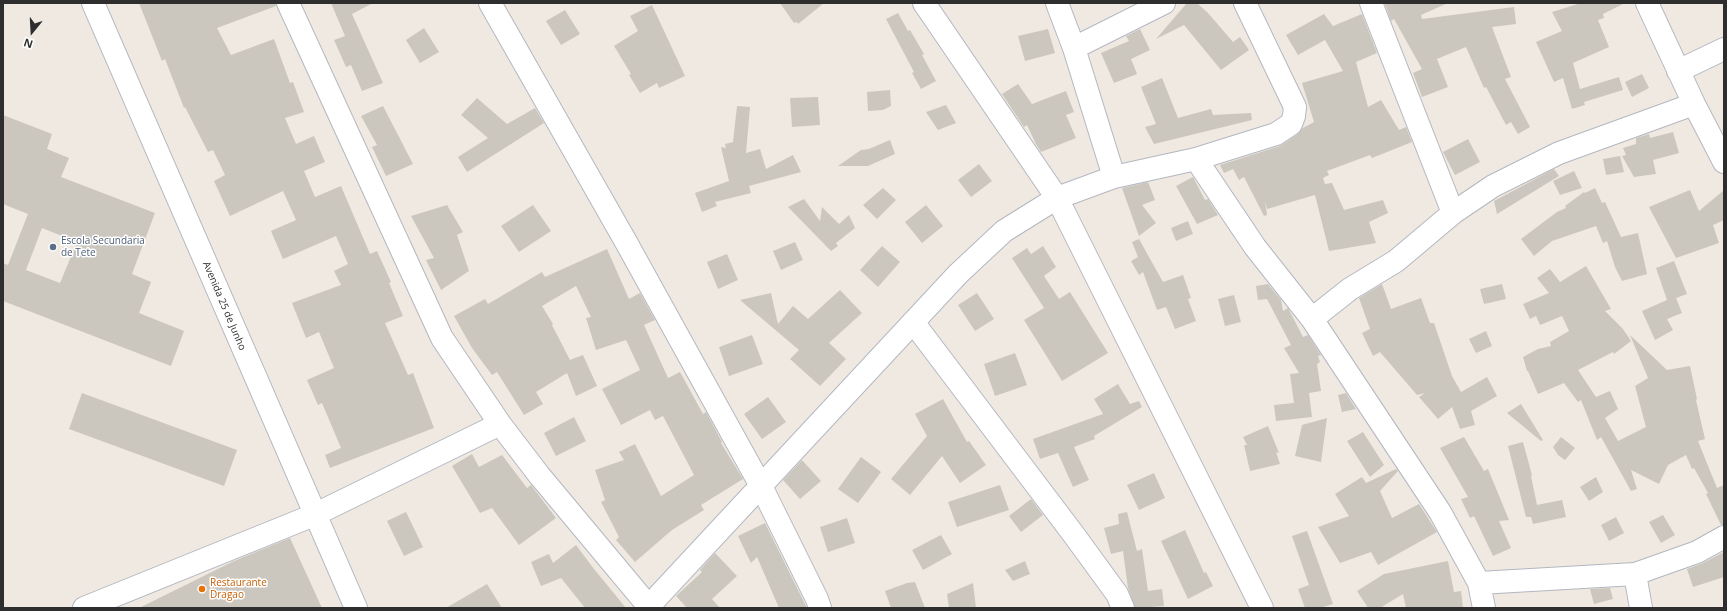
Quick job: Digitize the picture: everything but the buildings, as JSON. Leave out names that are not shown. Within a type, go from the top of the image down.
[{"type":"street","name":"Avenida 25 de Junho","points":[[93,3],[314,515],[356,608]]},
{"type":"street","points":[[288,3],[442,338],[500,424],[539,475],[650,607],[958,274],[1004,231],[1057,198],[1114,177],[1196,159],[1276,134],[1291,124],[1295,107],[1245,3]]},
{"type":"street","points":[[490,3],[623,235],[761,486],[817,599],[820,608]]},
{"type":"street","points":[[924,3],[1057,198],[1262,608]]},
{"type":"street","points":[[1057,3],[1074,48],[1114,177]]},
{"type":"street","points":[[1074,48],[1164,3]]},
{"type":"street","points":[[1371,3],[1453,213]]},
{"type":"street","points":[[1647,3],[1678,71],[1724,162]]},
{"type":"street","points":[[1678,71],[1724,49]]},
{"type":"street","points":[[1312,319],[1350,289],[1396,261],[1453,213],[1493,186],[1559,153],[1694,104]]},
{"type":"street","points":[[1196,159],[1254,247],[1312,319],[1440,512],[1479,583],[1484,608]]},
{"type":"street","points":[[913,322],[1074,534],[1117,594],[1123,608]]},
{"type":"street","points":[[84,608],[314,515],[500,424]]},
{"type":"street","points":[[1479,583],[1635,574],[1697,552],[1724,537]]},
{"type":"street","points":[[1635,574],[1641,608]]},
{"type":"place","name":"Escola Secundaria de Tete","points":[[53,247]]},
{"type":"place","name":"Restaurante Dragao","points":[[202,589]]}]
